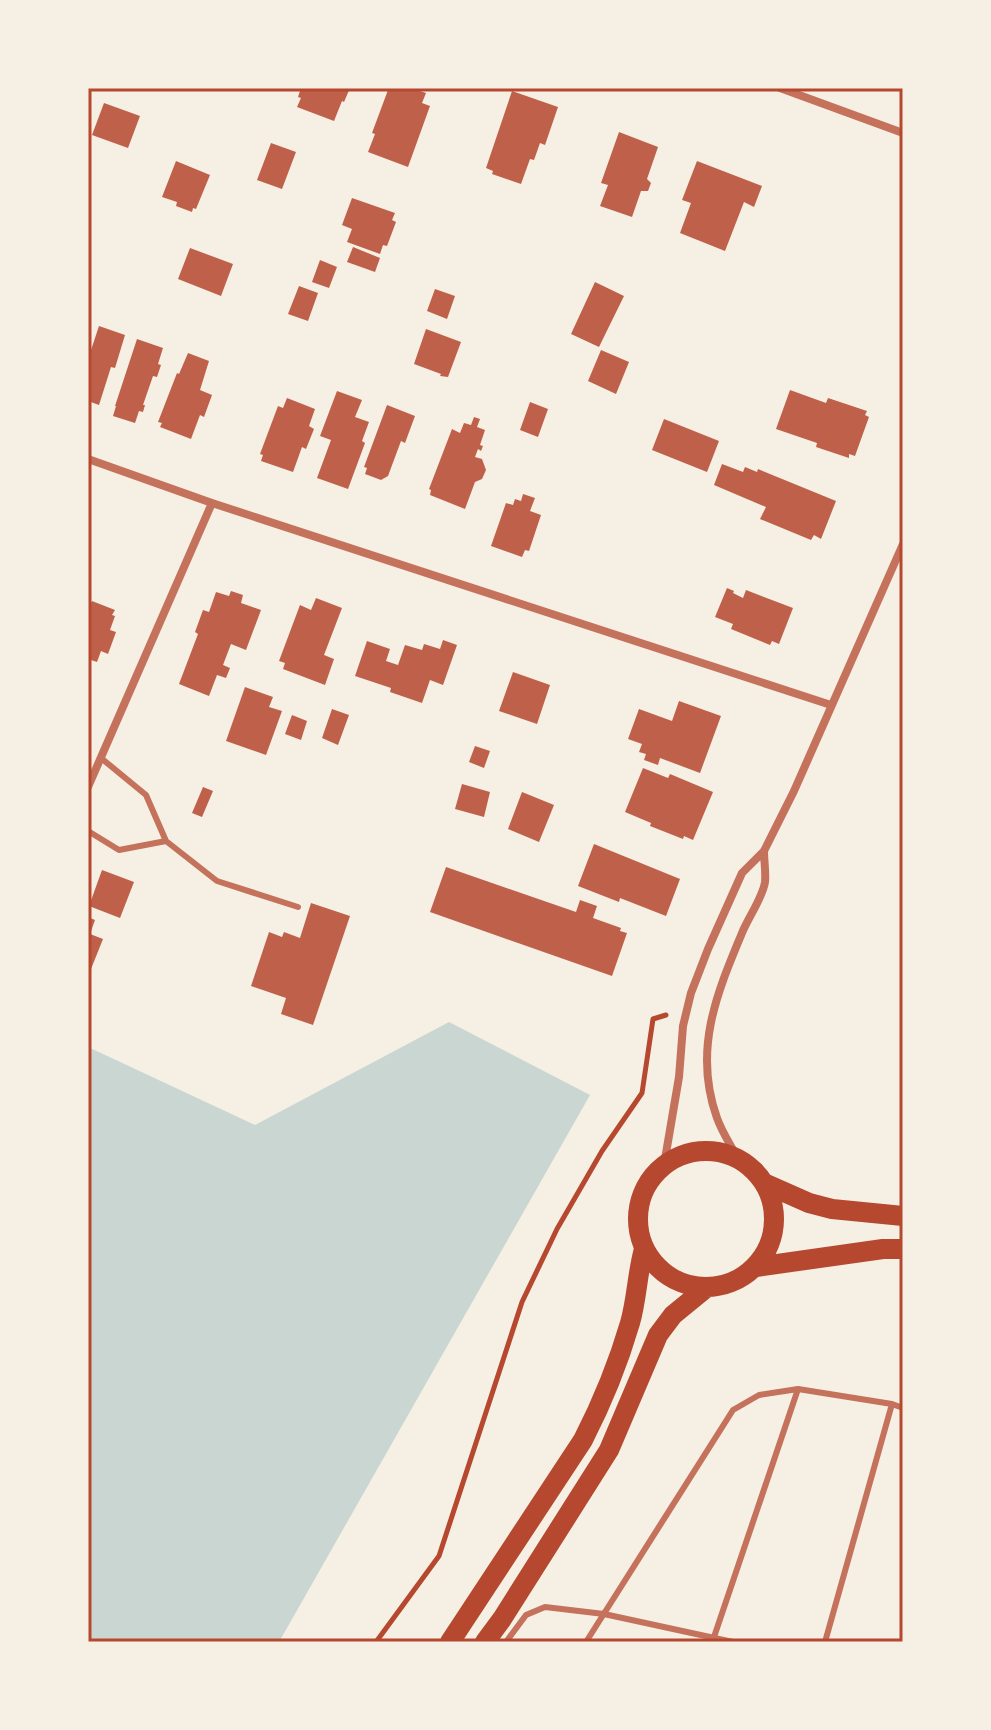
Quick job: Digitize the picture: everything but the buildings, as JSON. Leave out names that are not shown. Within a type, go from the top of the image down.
[{"type":"main road","points":[[700,1150],[719,1151],[737,1157],[754,1169],[766,1184],[773,1201],[773,1236],[766,1253],[756,1267],[725,1285],[706,1288],[677,1281],[664,1273],[644,1249],[638,1232],[642,1195],[651,1178],[680,1155],[700,1150]]},
{"type":"main road","points":[[766,1184],[809,1203],[832,1209],[903,1216]]},
{"type":"main road","points":[[450,1642],[583,1440],[606,1393],[630,1322],[644,1249]]},
{"type":"main road","points":[[756,1267],[883,1249],[903,1249]]},
{"type":"main road","points":[[485,1642],[609,1450],[658,1335],[673,1315],[706,1288]]},
{"type":"street","points":[[781,88],[900,132]]},
{"type":"street","points":[[88,459],[212,503],[831,705]]},
{"type":"street","points":[[88,787],[212,503]]},
{"type":"street","points":[[664,1165],[679,1077],[683,1026],[691,993],[742,873],[764,851],[794,791],[903,544]]},
{"type":"street","points":[[737,1157],[718,1119],[710,1094],[706,1071],[707,1039],[720,990],[743,929],[765,884],[764,851]]},
{"type":"lane","points":[[900,132],[903,121]]},
{"type":"lane","points":[[101,758],[146,795],[166,841],[217,881],[298,907]]},
{"type":"lane","points":[[88,831],[119,850],[166,841]]},
{"type":"lane","points":[[714,1637],[798,1389]]},
{"type":"lane","points":[[586,1642],[733,1410],[759,1395],[798,1389],[903,1408]]},
{"type":"lane","points":[[825,1642],[892,1404]]},
{"type":"lane","points":[[506,1642],[526,1615],[545,1607],[604,1614],[733,1642]]},
{"type":"path","points":[[376,1642],[439,1556],[522,1302],[557,1229],[602,1151],[642,1093],[653,1019]]},
{"type":"shaded area","points":[[449,1022],[590,1095],[279,1642],[88,1642],[88,1047],[255,1125]]}]
